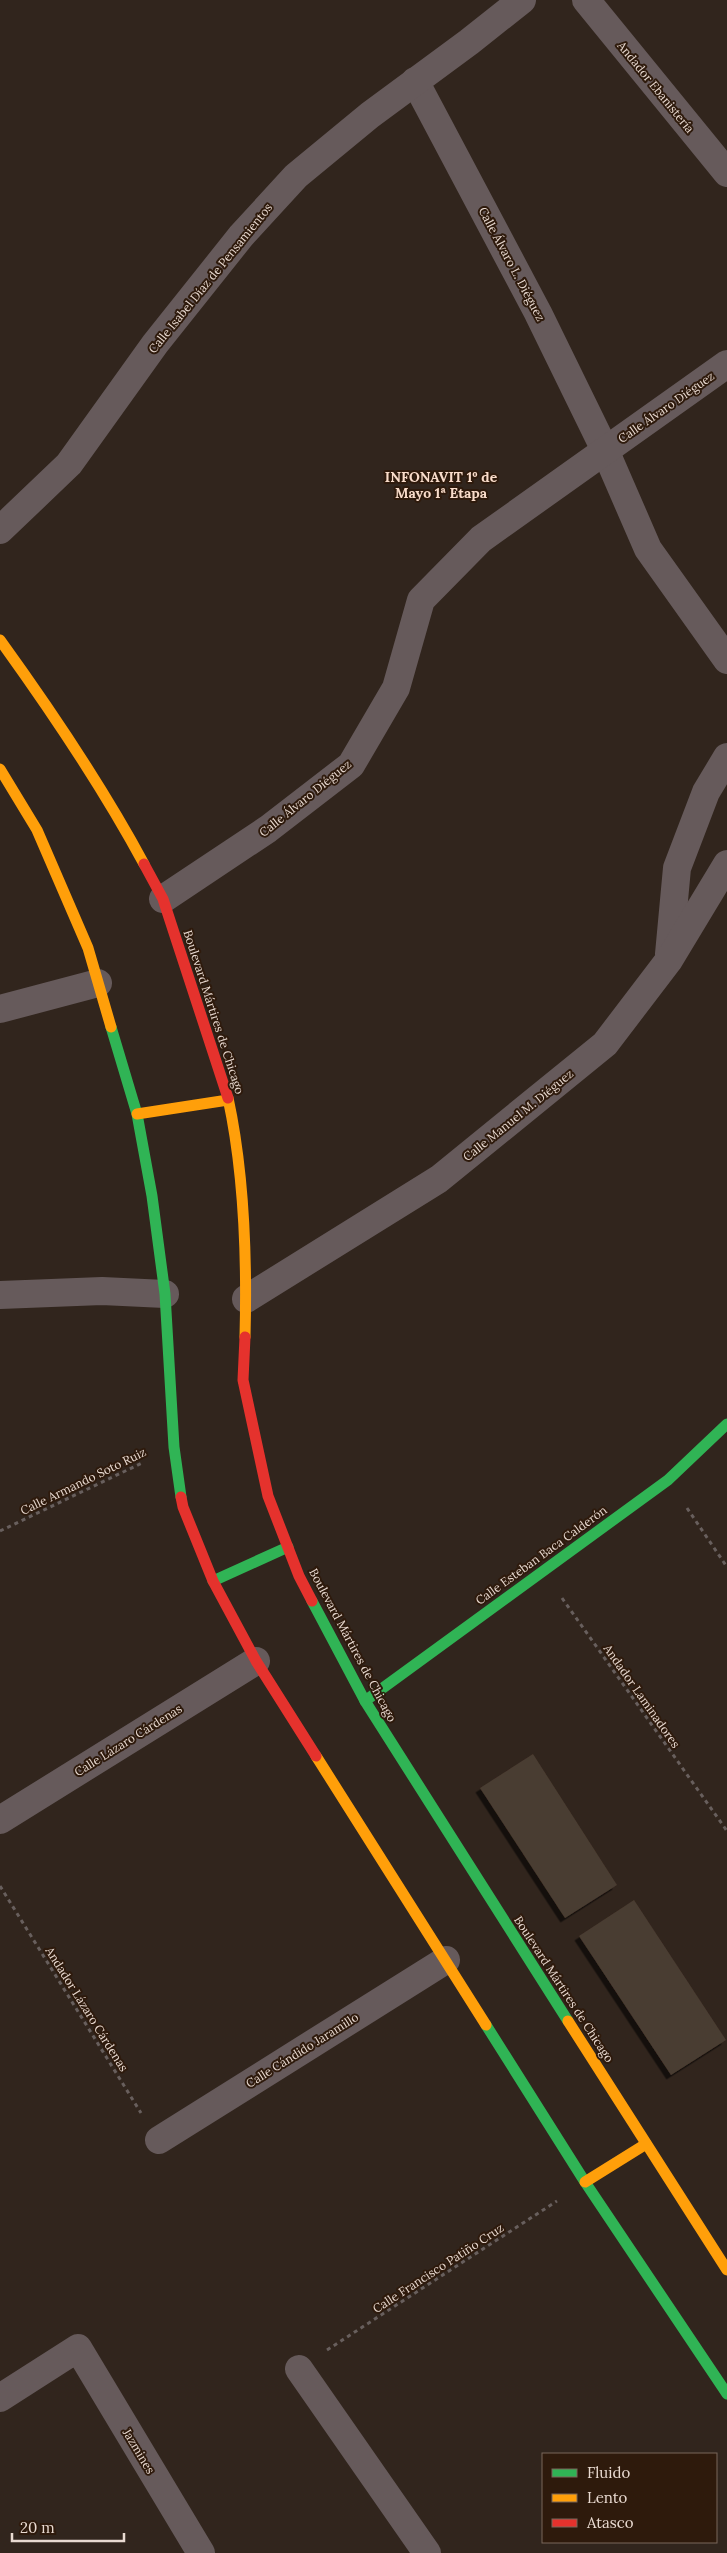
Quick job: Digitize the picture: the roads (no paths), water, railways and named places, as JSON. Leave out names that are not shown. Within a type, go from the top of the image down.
[{"type":"main road","name":"Boulevard Mártires de Chicago","points":[[0,640],[39,694],[126,832],[163,899],[228,1100],[240,1173],[246,1299],[244,1380],[268,1496],[299,1576],[365,1701],[727,2270]]},
{"type":"main road","points":[[0,769],[38,830],[88,948],[137,1114],[152,1196],[166,1294],[174,1447],[183,1507],[213,1582],[256,1661],[586,2182],[727,2394]]},
{"type":"main road","points":[[137,1114],[228,1100]]},
{"type":"main road","name":"Calle Esteban Baca Calderón","points":[[365,1701],[668,1480],[727,1424]]},
{"type":"main road","points":[[213,1582],[288,1547]]},
{"type":"main road","points":[[586,2182],[646,2144]]},
{"type":"street","name":"Calle Isabel Díaz de Pensamientos","points":[[0,530],[69,464],[155,344],[241,236],[296,176],[415,81],[470,42],[522,0]]},
{"type":"street","name":"Andador Ebanistería","points":[[590,2],[727,173]]},
{"type":"street","name":"Calle Álvaro L. Diéguez","points":[[415,81],[538,314],[605,450]]},
{"type":"street","name":"Calle Álvaro Diéguez","points":[[163,899],[268,829],[350,765],[396,688],[421,600],[481,539],[727,364]]},
{"type":"street","name":"Calle Álvaro Diéguez","points":[[605,450],[648,549],[727,660]]},
{"type":"street","points":[[669,960],[677,868],[706,792],[727,756]]},
{"type":"street","name":"Calle Manuel M. Diéguez","points":[[246,1299],[440,1179],[605,1044],[669,960],[727,864]]},
{"type":"street","points":[[0,1009],[98,983]]},
{"type":"street","points":[[0,1295],[102,1292],[166,1294]]},
{"type":"street","name":"Calle Lázaro Cárdenas","points":[[0,1820],[256,1661]]},
{"type":"street","name":"Calle Cándido Jaramillo","points":[[158,2140],[446,1960]]},
{"type":"street","name":"Jazmines","points":[[0,2398],[78,2348],[201,2553]]},
{"type":"street","points":[[299,2368],[427,2553]]},
{"type":"district","name":"INFONAVIT 1º de Mayo 1ª Etapa","points":[[441,486]]}]
